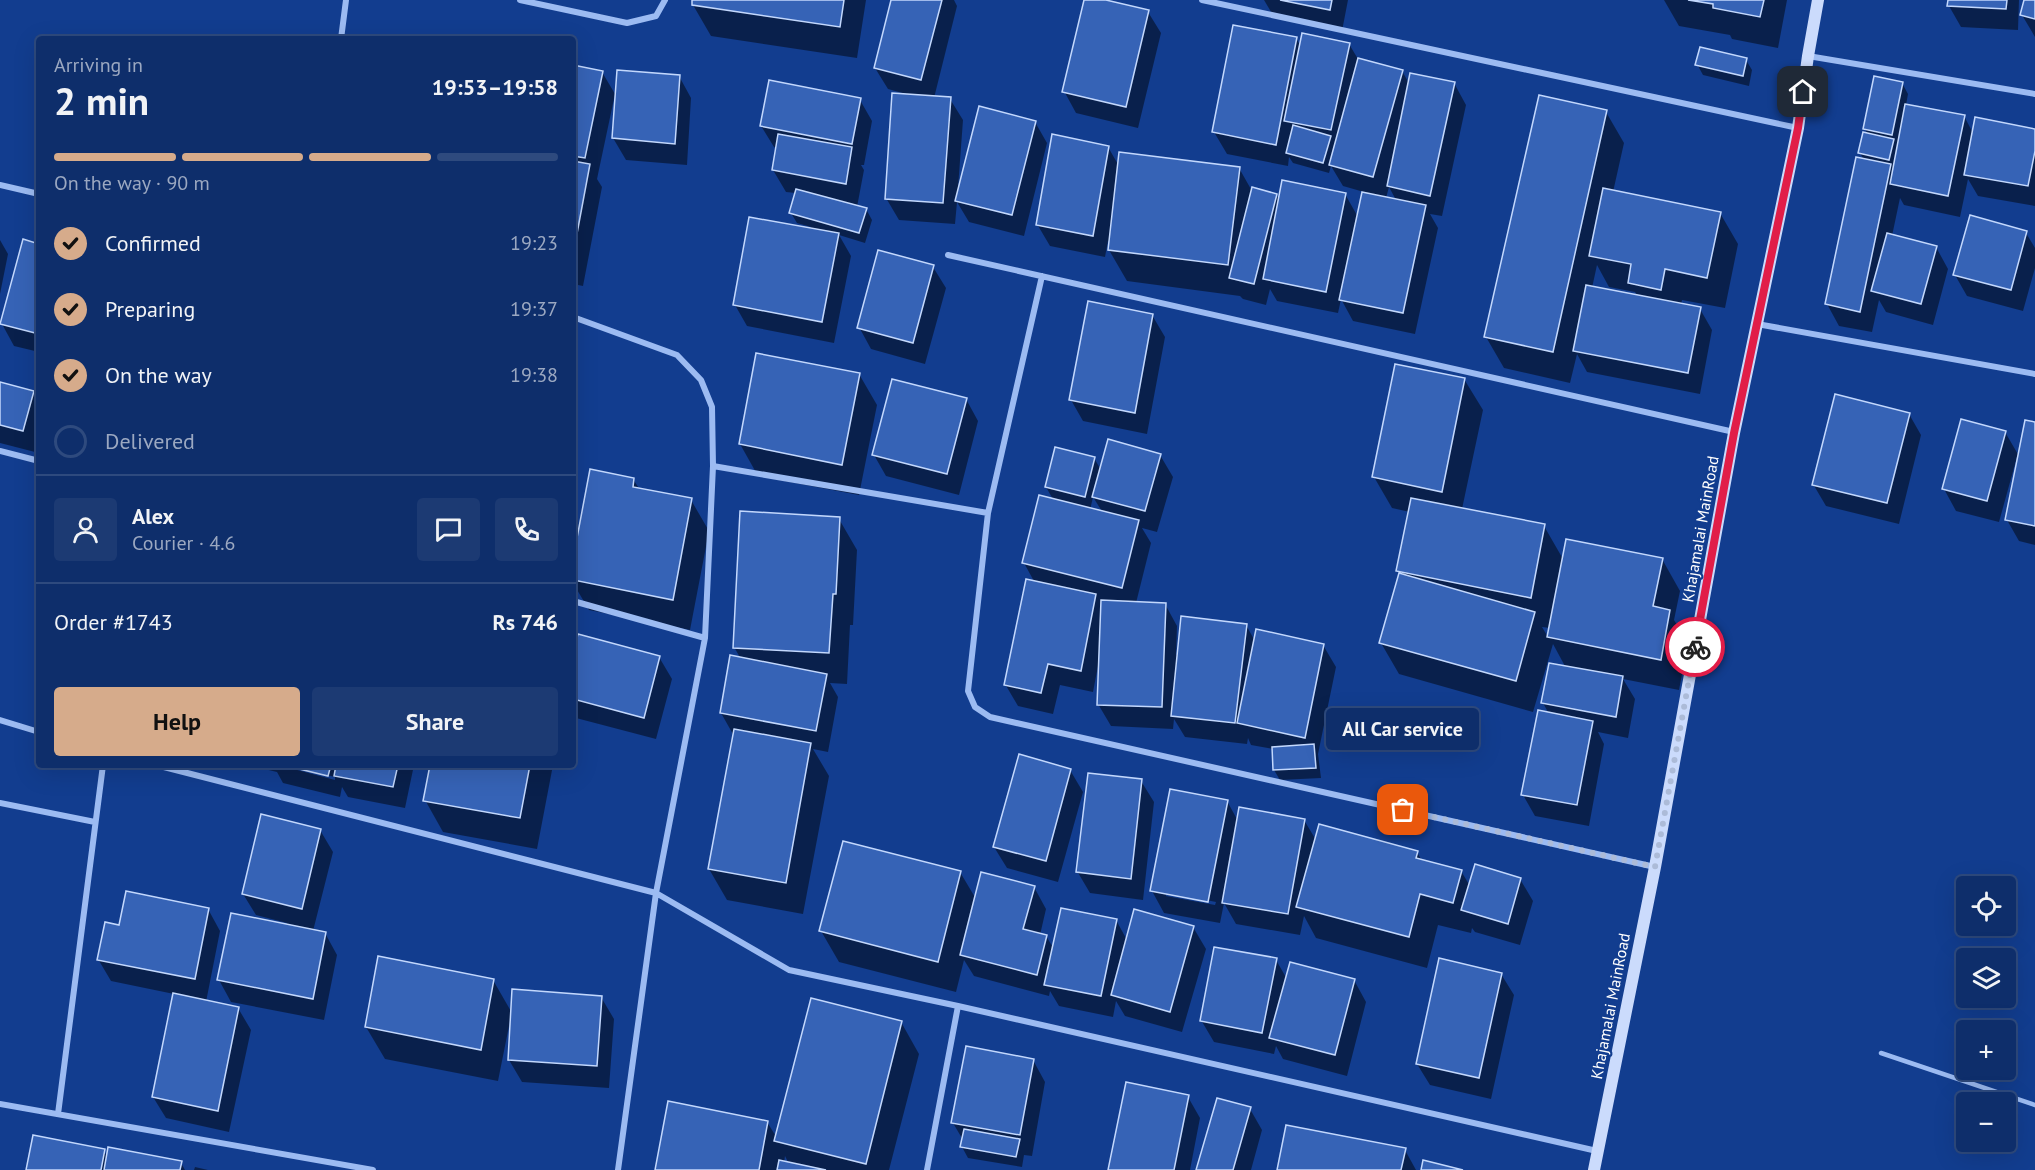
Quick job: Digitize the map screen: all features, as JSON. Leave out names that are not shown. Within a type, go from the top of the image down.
[{"type":"main road","name":"Khajamalai MainRoad","points":[[1594,1170],[1655,867],[1734,433],[1798,128],[1818,0]]},
{"type":"street","points":[[341,36],[346,0]]},
{"type":"street","points":[[520,0],[627,23],[656,16],[665,0]]},
{"type":"street","points":[[1202,0],[1798,128]]},
{"type":"street","points":[[1808,56],[2035,94]]},
{"type":"street","points":[[0,185],[36,193]]},
{"type":"street","points":[[948,255],[1734,433]]},
{"type":"street","points":[[1042,276],[988,513],[968,691],[975,707],[990,717],[1655,867]]},
{"type":"street","points":[[576,318],[677,355],[701,380],[712,407],[713,466],[705,638],[656,893],[618,1170]]},
{"type":"street","points":[[1757,324],[2035,374]]},
{"type":"street","points":[[0,451],[36,460]]},
{"type":"street","points":[[713,466],[988,513]]},
{"type":"street","points":[[576,602],[705,638]]},
{"type":"street","points":[[0,720],[36,731]]},
{"type":"street","points":[[58,1114],[103,768]]},
{"type":"street","points":[[168,768],[656,893],[789,970],[958,1006],[1597,1151]]},
{"type":"street","points":[[0,803],[95,822]]},
{"type":"street","points":[[927,1170],[958,1006]]},
{"type":"street","points":[[0,1104],[373,1170]]},
{"type":"lane","points":[[1881,1053],[2035,1105]]},
{"type":"building","points":[[692,0],[844,0],[840,27],[692,5]]},
{"type":"building","points":[[891,0],[942,0],[921,80],[874,68]]},
{"type":"building","points":[[1084,0],[1106,0],[1149,10],[1126,107],[1062,92]]},
{"type":"building","points":[[1280,0],[1332,0],[1330,10]]},
{"type":"building","points":[[1688,0],[1764,0],[1760,17],[1713,8],[1713,4]]},
{"type":"building","points":[[1948,0],[2007,0],[2006,9],[1947,6]]},
{"type":"building","points":[[2024,0],[2035,0],[2035,19],[2020,15]]},
{"type":"building","points":[[1233,25],[1297,37],[1276,145],[1212,132]]},
{"type":"building","points":[[1302,33],[1350,43],[1331,130],[1284,121]]},
{"type":"building","points":[[1700,47],[1747,58],[1743,76],[1695,65]]},
{"type":"building","points":[[1358,58],[1403,70],[1373,177],[1329,165]]},
{"type":"building","points":[[576,66],[603,71],[585,158],[576,156]]},
{"type":"building","points":[[617,70],[680,75],[675,144],[612,138]]},
{"type":"building","points":[[1410,73],[1455,82],[1430,196],[1387,186]]},
{"type":"building","points":[[1874,76],[1903,82],[1892,135],[1863,129]]},
{"type":"building","points":[[769,80],[861,98],[852,144],[760,126]]},
{"type":"building","points":[[892,93],[951,97],[943,203],[885,199]]},
{"type":"building","points":[[1539,95],[1607,110],[1553,352],[1484,337]]},
{"type":"building","points":[[1905,104],[1965,115],[1948,196],[1890,184]]},
{"type":"building","points":[[979,106],[1036,121],[1012,215],[955,201]]},
{"type":"building","points":[[1975,117],[2035,129],[2035,151],[2028,186],[1964,175]]},
{"type":"building","points":[[1293,125],[1331,136],[1323,163],[1286,153]]},
{"type":"building","points":[[1863,132],[1894,139],[1889,160],[1858,153]]},
{"type":"building","points":[[778,134],[852,147],[846,184],[772,170]]},
{"type":"building","points":[[1052,134],[1109,146],[1093,236],[1036,225]]},
{"type":"building","points":[[1119,152],[1240,167],[1228,265],[1108,250]]},
{"type":"building","points":[[1856,157],[1891,164],[1860,312],[1825,304]]},
{"type":"building","points":[[576,162],[590,164],[576,239]]},
{"type":"building","points":[[1282,180],[1346,193],[1326,292],[1263,279]]},
{"type":"building","points":[[1252,187],[1277,194],[1254,284],[1229,278]]},
{"type":"building","points":[[1603,188],[1721,212],[1707,278],[1665,269],[1661,290],[1628,283],[1631,264],[1589,256]]},
{"type":"building","points":[[796,189],[867,208],[859,233],[789,213]]},
{"type":"building","points":[[1362,192],[1426,205],[1403,313],[1339,300]]},
{"type":"building","points":[[1970,215],[2027,231],[2011,290],[1953,275]]},
{"type":"building","points":[[749,217],[839,233],[822,322],[733,305]]},
{"type":"building","points":[[1887,233],[1937,246],[1921,304],[1871,291]]},
{"type":"building","points":[[23,239],[36,243],[36,333],[0,324]]},
{"type":"building","points":[[878,250],[934,265],[913,343],[857,328]]},
{"type":"building","points":[[1586,285],[1701,307],[1688,373],[1573,351]]},
{"type":"building","points":[[1088,301],[1153,314],[1135,413],[1069,400]]},
{"type":"building","points":[[756,353],[860,373],[842,465],[739,444]]},
{"type":"building","points":[[1395,364],[1465,378],[1442,492],[1372,477]]},
{"type":"building","points":[[892,379],[967,398],[947,474],[872,455]]},
{"type":"building","points":[[0,382],[34,391],[23,431],[0,425]]},
{"type":"building","points":[[1835,394],[1910,413],[1887,503],[1812,485]]},
{"type":"building","points":[[1961,419],[2006,431],[1987,501],[1942,489]]},
{"type":"building","points":[[2025,420],[2035,422],[2035,526],[2005,520]]},
{"type":"building","points":[[1108,439],[1161,454],[1145,511],[1092,497]]},
{"type":"building","points":[[1055,447],[1095,457],[1085,497],[1045,487]]},
{"type":"building","points":[[590,469],[634,478],[633,487],[692,498],[673,600],[576,581],[576,543]]},
{"type":"building","points":[[1039,495],[1139,520],[1122,588],[1022,563]]},
{"type":"building","points":[[1411,498],[1545,524],[1531,598],[1396,571]]},
{"type":"building","points":[[740,511],[840,517],[836,594],[833,594],[829,653],[733,648]]},
{"type":"building","points":[[1566,539],[1663,558],[1653,606],[1670,610],[1661,660],[1547,637]]},
{"type":"building","points":[[1399,573],[1535,612],[1516,681],[1379,643]]},
{"type":"building","points":[[1026,579],[1096,594],[1081,671],[1048,664],[1041,693],[1004,685]]},
{"type":"building","points":[[1101,600],[1166,603],[1162,707],[1097,705]]},
{"type":"building","points":[[1181,616],[1247,624],[1235,723],[1171,716]]},
{"type":"building","points":[[1256,629],[1324,644],[1305,738],[1237,723]]},
{"type":"building","points":[[578,634],[660,656],[644,718],[576,700]]},
{"type":"building","points":[[730,655],[827,674],[816,731],[720,713]]},
{"type":"building","points":[[1549,663],[1623,676],[1616,717],[1541,703]]},
{"type":"building","points":[[1538,710],[1593,721],[1577,805],[1521,795]]},
{"type":"building","points":[[734,729],[811,743],[786,883],[708,869]]},
{"type":"building","points":[[1314,744],[1316,768],[1273,770],[1272,747]]},
{"type":"building","points":[[1019,754],[1071,769],[1046,861],[993,847]]},
{"type":"building","points":[[295,768],[330,768],[328,776]]},
{"type":"building","points":[[335,768],[397,768],[393,787],[334,776]]},
{"type":"building","points":[[429,768],[529,768],[520,818],[423,801]]},
{"type":"building","points":[[1088,773],[1142,779],[1131,879],[1076,872]]},
{"type":"building","points":[[1170,789],[1228,800],[1208,902],[1150,891]]},
{"type":"building","points":[[1239,807],[1305,819],[1288,914],[1222,903]]},
{"type":"building","points":[[261,814],[321,829],[302,909],[242,894]]},
{"type":"building","points":[[1319,824],[1418,851],[1416,858],[1462,870],[1453,903],[1420,894],[1409,937],[1296,907]]},
{"type":"building","points":[[843,841],[961,871],[938,962],[819,931]]},
{"type":"building","points":[[1475,864],[1521,878],[1508,924],[1461,910]]},
{"type":"building","points":[[981,872],[1035,886],[1023,929],[1047,935],[1037,975],[960,955]]},
{"type":"building","points":[[126,891],[209,908],[195,979],[97,960],[105,922],[119,925]]},
{"type":"building","points":[[1061,908],[1117,919],[1101,996],[1044,985]]},
{"type":"building","points":[[1134,909],[1194,926],[1170,1012],[1111,995]]},
{"type":"building","points":[[231,913],[326,932],[313,999],[217,980]]},
{"type":"building","points":[[1214,947],[1277,958],[1262,1033],[1200,1021]]},
{"type":"building","points":[[378,956],[494,979],[481,1050],[365,1027]]},
{"type":"building","points":[[1439,958],[1502,973],[1479,1078],[1416,1064]]},
{"type":"building","points":[[1290,962],[1355,979],[1335,1055],[1269,1038]]},
{"type":"building","points":[[512,989],[602,996],[597,1066],[508,1060]]},
{"type":"building","points":[[173,993],[239,1007],[218,1111],[152,1097]]},
{"type":"building","points":[[811,998],[902,1021],[866,1164],[774,1141]]},
{"type":"building","points":[[966,1046],[1034,1059],[1020,1135],[951,1123]]},
{"type":"building","points":[[1126,1082],[1189,1095],[1174,1170],[1108,1170]]},
{"type":"building","points":[[1217,1098],[1251,1107],[1233,1170],[1196,1170]]},
{"type":"building","points":[[668,1101],[768,1121],[759,1170],[655,1170]]},
{"type":"building","points":[[1286,1125],[1406,1148],[1401,1170],[1277,1170]]},
{"type":"building","points":[[964,1129],[1020,1139],[1016,1157],[960,1147]]},
{"type":"building","points":[[33,1135],[105,1149],[101,1170],[26,1170]]},
{"type":"building","points":[[108,1147],[182,1161],[180,1170],[104,1170]]},
{"type":"building","points":[[779,1160],[826,1170],[777,1170]]},
{"type":"building","points":[[1423,1160],[1463,1170],[1421,1170]]},
{"type":"way so far","points":[[1403,810],[1655,867],[1695,647]]},
{"type":"place","name":"All Car service","points":[[1403,810]]},
{"type":"route","points":[[1695,647],[1734,433],[1798,128],[1803,92]]}]
